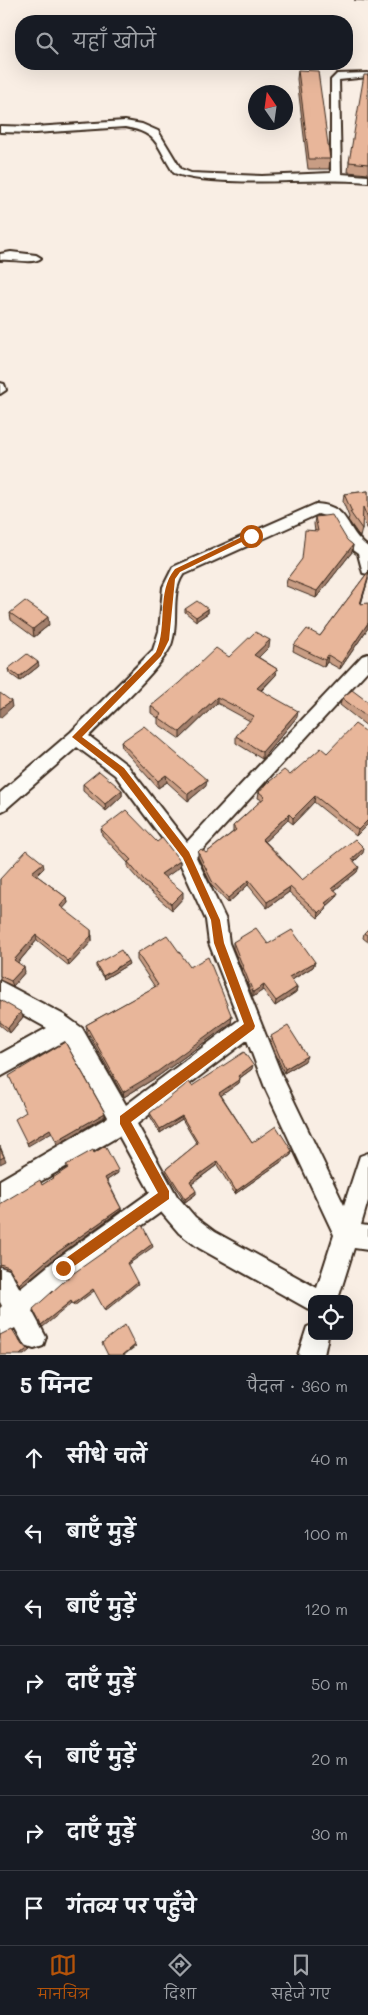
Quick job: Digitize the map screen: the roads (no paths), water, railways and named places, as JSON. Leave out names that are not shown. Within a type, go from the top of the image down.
[{"type":"street","points":[[336,176],[334,80],[337,76],[368,75]]},
{"type":"street","points":[[0,129],[35,130],[125,124],[142,127],[155,134],[177,171],[190,176],[262,179],[336,176],[368,179]]},
{"type":"street","points":[[0,257],[12,255],[36,258]]},
{"type":"street","points":[[0,804],[77,737],[159,654],[165,640],[169,587],[172,578],[178,571],[316,509],[328,509],[338,515],[352,541],[365,552],[368,569]]},
{"type":"street","points":[[186,855],[368,660]]},
{"type":"street","points":[[77,737],[121,770],[186,855],[216,920],[219,943],[250,1026],[274,1082],[357,1236]]},
{"type":"street","points":[[0,992],[67,1028],[81,1043],[165,1195],[187,1225],[207,1240],[308,1297]]},
{"type":"street","points":[[0,1193],[124,1120],[250,1026]]},
{"type":"street","points":[[0,1066],[67,1028]]},
{"type":"street","points":[[328,1295],[357,1236],[368,1164]]},
{"type":"street","points":[[0,1325],[38,1288],[63,1268],[165,1195]]},
{"type":"street","points":[[0,1279],[34,1337]]},
{"type":"street","points":[[311,1355],[315,1340]]}]
